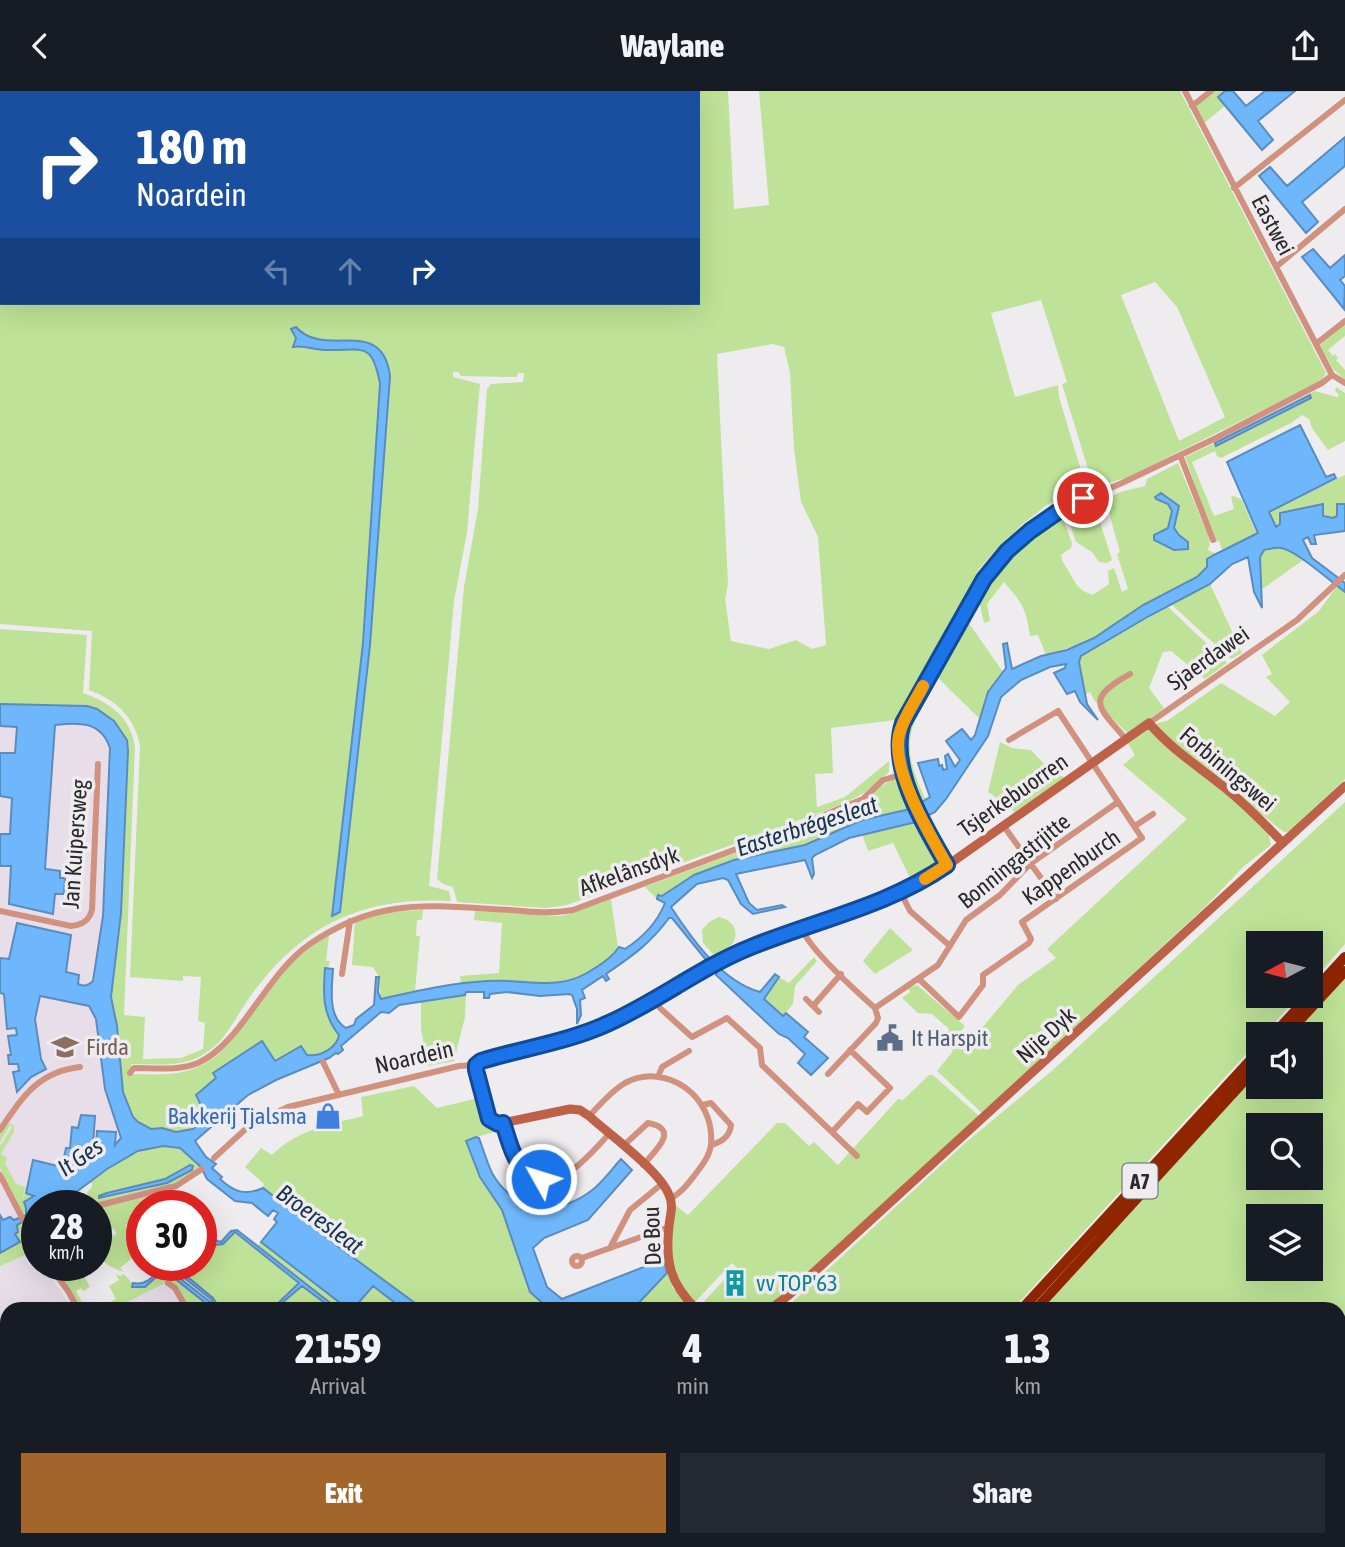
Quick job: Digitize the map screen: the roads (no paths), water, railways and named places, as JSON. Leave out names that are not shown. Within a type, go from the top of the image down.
[{"type":"highway","points":[[1323,981],[1345,957]]},
{"type":"highway","points":[[1298,1022],[1345,971]]},
{"type":"highway","points":[[1285,1022],[1298,1008]]},
{"type":"highway","name":"A7","points":[[1028,1302],[1246,1065]]},
{"type":"highway","name":"A7","points":[[1042,1302],[1246,1079]]},
{"type":"street","name":"Eastwei","points":[[1185,91],[1332,375]]},
{"type":"street","points":[[1192,106],[1211,91]]},
{"type":"street","points":[[1234,188],[1345,100]]},
{"type":"street","points":[[1276,267],[1345,209]]},
{"type":"street","points":[[1317,343],[1345,321]]},
{"type":"street","points":[[947,865],[903,774],[898,738],[903,723],[969,603],[1007,551],[1063,508],[1180,455],[1310,390],[1332,375],[1345,383]]},
{"type":"street","points":[[1180,455],[1213,540]]},
{"type":"street","name":"Sjaerdawei","points":[[1092,764],[1311,608],[1344,576]]},
{"type":"street","name":"Sjaerdawei","points":[[1126,739],[1107,718],[1101,704],[1102,694],[1107,687],[1130,674]]},
{"type":"street","points":[[1009,740],[1058,711],[1135,826],[1153,814]]},
{"type":"street","name":"Forbiningswei","points":[[1149,723],[1168,744],[1261,819],[1283,843]]},
{"type":"street","name":"Jan Kuipersweg","points":[[0,911],[71,926],[82,925],[87,921],[92,910],[98,764]]},
{"type":"street","name":"Tsjerkebuorren","points":[[653,999],[714,964],[751,947],[901,893],[947,865],[1092,764]]},
{"type":"street","name":"Afkelânsdyk","points":[[130,1073],[134,1068],[178,1067],[197,1063],[221,1048],[286,965],[309,944],[371,912],[401,906],[544,914],[573,910],[796,827],[863,799],[883,780],[903,774]]},
{"type":"street","name":"Nije Dyk","points":[[780,1302],[1345,786]]},
{"type":"street","name":"Bonningastrjitte","points":[[875,1008],[938,965],[966,920],[1000,895],[1031,864],[1118,802]]},
{"type":"street","points":[[1003,825],[1056,899]]},
{"type":"street","name":"Kappenburch","points":[[919,979],[960,1017],[983,985],[983,975],[1029,943],[1031,939],[1022,922],[1139,841],[1142,838],[1135,826]]},
{"type":"street","points":[[901,893],[910,911],[950,946]]},
{"type":"street","points":[[342,974],[350,921]]},
{"type":"street","points":[[802,929],[805,937],[821,956],[875,1008],[877,1021],[828,1074]]},
{"type":"street","points":[[813,1006],[841,974]]},
{"type":"street","points":[[653,999],[692,1037],[727,1018],[760,1048],[762,1065],[857,1156]]},
{"type":"street","name":"Noardein","points":[[214,1158],[242,1131],[288,1107],[459,1066],[476,1065],[582,1035],[611,1023],[653,999]]},
{"type":"street","points":[[806,999],[819,1012]]},
{"type":"street","points":[[832,1132],[858,1104],[867,1112],[890,1088],[850,1050]]},
{"type":"street","points":[[658,1077],[662,1067],[689,1051]]},
{"type":"street","points":[[323,1062],[339,1095]]},
{"type":"street","points":[[476,1065],[477,1079],[489,1119],[498,1124],[570,1109],[580,1110],[589,1116],[622,1084],[645,1077],[658,1077],[684,1085],[703,1105],[711,1145],[703,1165],[680,1192],[671,1198]]},
{"type":"street","points":[[0,1130],[21,1098],[34,1085],[58,1072],[80,1067]]},
{"type":"street","points":[[703,1105],[711,1103],[731,1125],[724,1139],[711,1145]]},
{"type":"street","name":"De Bou","points":[[589,1116],[663,1183],[671,1198],[668,1258],[672,1278],[689,1302]]},
{"type":"street","points":[[503,1123],[520,1167],[528,1174],[541,1179],[561,1177],[609,1134]]},
{"type":"street","points":[[624,1146],[648,1123],[663,1130],[661,1145],[643,1165]]},
{"type":"street","points":[[528,1174],[538,1167],[556,1165],[571,1170]]},
{"type":"street","points":[[112,1202],[176,1187],[202,1169]]},
{"type":"street","points":[[0,1175],[21,1217]]},
{"type":"street","points":[[611,1246],[630,1210],[663,1183]]},
{"type":"street","points":[[582,1258],[669,1227]]},
{"type":"street","points":[[61,1281],[74,1302]]},
{"type":"street","points":[[168,1283],[175,1288],[183,1302]]},
{"type":"water","points":[[1225,91],[1233,91],[1246,106],[1265,91],[1295,91],[1258,121],[1273,140],[1262,150],[1218,97]]},
{"type":"water","points":[[1345,137],[1345,166],[1302,202],[1318,222],[1306,233],[1259,176],[1270,167],[1287,186]]},
{"type":"water","points":[[1313,249],[1330,268],[1345,255],[1345,276],[1340,280],[1345,286],[1344,309],[1302,257]]},
{"type":"water","points":[[296,327],[308,336],[322,340],[364,342],[376,347],[385,357],[390,376],[370,645],[340,912],[332,916],[363,643],[380,384],[369,354],[357,350],[293,347],[296,338],[291,329]]},
{"type":"water","points":[[1310,395],[1311,398],[1216,446],[1215,443]]},
{"type":"water","name":"It Ges","points":[[1300,425],[1326,477],[1334,474],[1336,478],[1269,512],[1276,527],[1280,524],[1280,513],[1323,504],[1323,516],[1333,518],[1337,516],[1337,504],[1345,504],[1345,531],[1314,535],[1316,544],[1311,544],[1308,537],[1303,540],[1312,558],[1345,583],[1345,592],[1295,554],[1281,548],[1264,550],[1260,557],[1262,608],[1254,592],[1248,557],[1232,564],[1210,584],[1081,656],[1079,662],[1087,704],[1098,720],[1080,702],[1075,691],[1067,694],[1054,673],[1065,668],[1066,664],[1050,667],[1021,680],[1001,697],[988,736],[935,812],[916,822],[849,838],[815,855],[812,858],[812,878],[805,860],[736,874],[749,903],[757,910],[782,905],[785,907],[753,914],[741,904],[728,880],[723,878],[697,884],[671,907],[698,945],[733,979],[760,992],[775,974],[779,977],[764,999],[783,1016],[786,1013],[808,1032],[804,1037],[828,1058],[811,1075],[798,1063],[805,1054],[788,1038],[779,1034],[716,975],[717,969],[706,960],[672,918],[669,918],[648,942],[606,974],[609,979],[606,981],[603,976],[582,990],[585,998],[580,1000],[581,1015],[577,1024],[577,1009],[572,995],[569,994],[540,996],[507,992],[490,994],[489,998],[484,998],[484,992],[466,992],[465,995],[399,1005],[389,1013],[381,1012],[341,1046],[343,1050],[338,1054],[248,1095],[195,1141],[206,1157],[216,1164],[212,1168],[225,1183],[235,1190],[245,1192],[263,1188],[414,1302],[394,1302],[373,1286],[359,1302],[339,1302],[261,1242],[277,1222],[274,1219],[278,1213],[273,1210],[268,1216],[252,1203],[235,1201],[207,1179],[201,1167],[180,1148],[163,1146],[138,1151],[79,1190],[27,1190],[33,1160],[62,1167],[66,1148],[70,1148],[72,1127],[78,1128],[81,1115],[95,1116],[92,1159],[81,1168],[95,1159],[97,1131],[116,1132],[115,1145],[121,1138],[105,1089],[96,1019],[89,1006],[40,996],[35,1019],[41,1059],[46,1069],[31,1077],[17,1092],[13,1072],[19,1071],[18,1064],[9,1064],[8,1055],[11,1055],[8,1036],[17,1035],[16,1028],[7,1029],[4,994],[0,993],[0,958],[9,959],[17,923],[71,935],[66,972],[79,975],[80,985],[93,981],[103,916],[110,748],[101,733],[88,725],[55,725],[45,869],[60,871],[60,878],[65,878],[64,894],[55,894],[53,914],[9,904],[11,866],[0,866],[0,834],[10,834],[12,798],[0,796],[0,753],[15,753],[17,727],[0,726],[0,704],[87,706],[97,709],[114,721],[127,740],[121,913],[111,997],[117,1026],[123,1092],[133,1117],[151,1129],[162,1128],[176,1132],[193,1129],[207,1118],[196,1095],[216,1078],[213,1073],[262,1041],[275,1061],[301,1046],[307,1055],[317,1055],[335,1044],[339,1035],[327,1011],[324,995],[325,968],[333,969],[333,1010],[346,1028],[354,1025],[356,1019],[374,1005],[376,977],[379,977],[378,992],[381,999],[474,982],[568,981],[602,963],[619,947],[625,949],[637,940],[662,910],[665,903],[657,899],[658,895],[662,896],[694,875],[734,860],[805,845],[862,820],[910,809],[930,797],[918,763],[938,759],[939,766],[942,765],[943,770],[947,769],[945,756],[948,754],[955,767],[960,760],[946,741],[962,729],[971,740],[975,735],[988,692],[1006,668],[1003,644],[1007,643],[1012,669],[1041,656],[1067,650],[1094,638],[1143,605],[1197,577],[1207,567],[1207,559],[1258,533],[1227,462]]},
{"type":"water","points":[[1161,493],[1179,506],[1174,528],[1188,542],[1188,549],[1174,550],[1154,540],[1154,535],[1168,528],[1172,511],[1168,504],[1156,499]]},
{"type":"water","points":[[479,1138],[492,1173],[501,1186],[524,1202],[537,1206],[565,1204],[578,1199],[599,1184],[621,1159],[632,1170],[588,1220],[544,1238],[533,1248],[547,1287],[562,1299],[664,1259],[667,1273],[640,1302],[541,1302],[530,1292],[502,1210],[480,1177],[466,1141]]},
{"type":"water","points":[[190,1165],[193,1166],[192,1170],[167,1183],[112,1195],[112,1192],[165,1179]]},
{"type":"water","points":[[0,1215],[3,1220],[10,1217],[14,1220],[21,1217],[21,1223],[17,1225],[18,1232],[15,1234],[20,1242],[0,1253]]},
{"type":"water","points":[[237,1230],[329,1302],[324,1302],[302,1286],[283,1302],[279,1302],[299,1283],[235,1232],[223,1244],[217,1245],[217,1241],[221,1242],[231,1231]]},
{"type":"water","points":[[152,1281],[145,1287],[132,1287],[133,1283]]},
{"type":"water","points":[[178,1281],[184,1281],[210,1302],[204,1302]]},
{"type":"water","points":[[188,1281],[193,1281],[213,1298],[216,1302]]},
{"type":"place","name":"It Harspit","points":[[890,1038]]},
{"type":"place","name":"Firda","points":[[65,1047]]},
{"type":"place","name":"Bakkerij Tjalsma","points":[[328,1116]]},
{"type":"place","name":"vv TOP'63","points":[[735,1283]]},
{"type":"water label","name":"Easterbrégesleat","points":[[807,826]]},
{"type":"water label","name":"Broeresleat","points":[[320,1219]]}]
